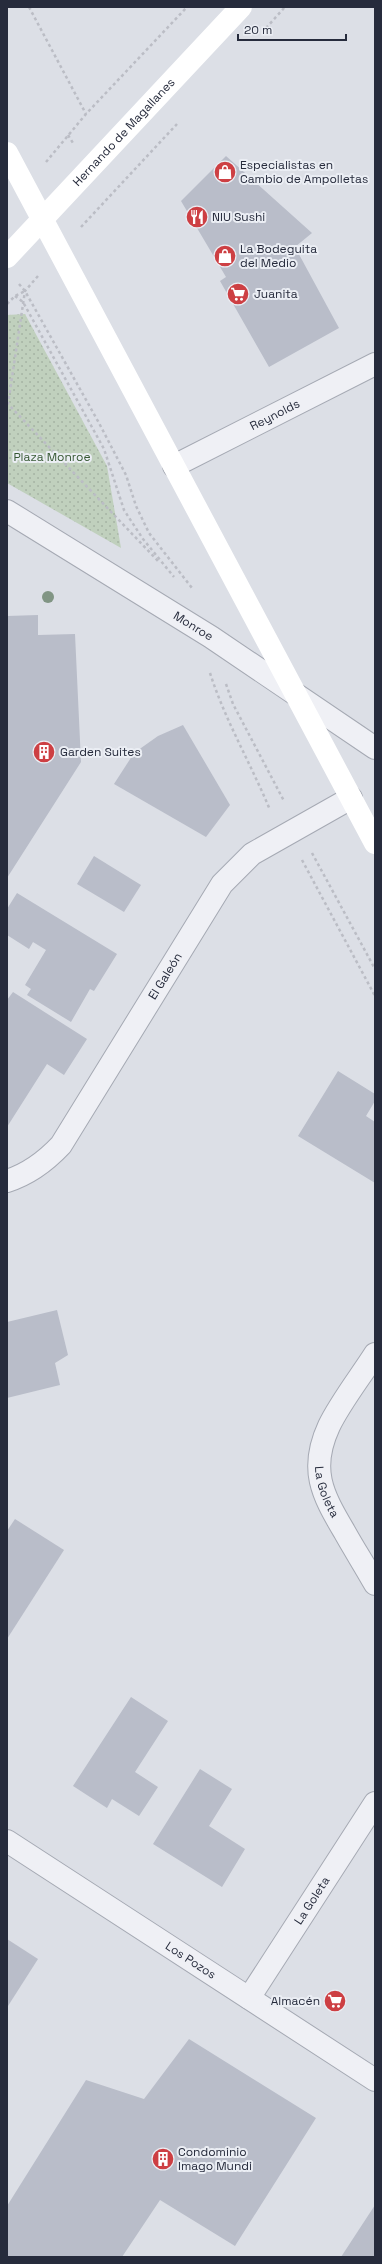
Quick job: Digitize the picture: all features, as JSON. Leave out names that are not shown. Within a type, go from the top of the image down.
[{"type":"main road","name":"Hernando de Magallanes","points":[[7,257],[241,7]]},
{"type":"main road","points":[[7,153],[375,843]]},
{"type":"street","name":"Reynolds","points":[[174,466],[375,364]]},
{"type":"street","name":"Monroe","points":[[7,511],[194,627],[375,748]]},
{"type":"street","name":"El Galeón","points":[[7,1182],[28,1173],[46,1161],[61,1145],[222,884],[252,854],[280,836],[351,798]]},
{"type":"street","name":"La Goleta","points":[[375,1354],[330,1425],[323,1441],[320,1459],[320,1479],[325,1499],[375,1584]]},
{"type":"street","name":"La Goleta","points":[[249,1998],[375,1803]]},
{"type":"street","name":"Los Pozos","points":[[7,1841],[375,2080]]},
{"type":"path","points":[[29,7],[86,114]]},
{"type":"path","points":[[68,135],[187,7]]},
{"type":"path","points":[[7,304],[15,296],[25,291],[107,198]]},
{"type":"path","points":[[25,291],[7,404],[174,576]]},
{"type":"path","points":[[15,296],[23,302],[104,449],[124,510],[143,539],[174,576],[176,584]]},
{"type":"path","points":[[194,627],[215,690],[257,777],[280,836],[303,860],[375,996]]},
{"type":"green space","name":"Plaza Monroe","points":[[25,314],[107,466],[121,548],[7,483],[7,315]]},
{"type":"building","points":[[226,156],[312,233],[295,247],[339,328],[269,367],[220,281],[226,277],[181,201]]},
{"type":"building","name":"Garden Suites","points":[[38,615],[38,635],[75,634],[81,762],[7,878],[7,616]]},
{"type":"building","points":[[183,725],[230,805],[206,837],[114,784],[134,753],[158,736]]},
{"type":"building","points":[[94,856],[141,885],[124,912],[77,884]]},
{"type":"building","points":[[17,893],[117,954],[94,991],[90,989],[71,1022],[27,995],[31,989],[25,985],[46,950],[33,942],[29,949],[7,935],[7,909]]},
{"type":"building","points":[[13,992],[87,1039],[64,1075],[47,1064],[7,1127],[7,1000]]},
{"type":"building","points":[[338,1071],[375,1094],[375,1101],[366,1116],[375,1122],[375,1183],[298,1136]]},
{"type":"building","points":[[57,1310],[68,1355],[55,1363],[60,1385],[7,1398],[7,1322]]},
{"type":"building","points":[[15,1519],[64,1550],[7,1639],[7,1531]]},
{"type":"building","points":[[131,1697],[168,1721],[135,1772],[158,1787],[139,1816],[112,1799],[107,1808],[73,1786]]},
{"type":"building","points":[[200,1769],[232,1789],[209,1826],[245,1849],[222,1887],[153,1844]]},
{"type":"building","points":[[7,1939],[38,1959],[8,2006],[7,2005]]},
{"type":"building","name":"Condominio Imago Mundi","points":[[189,2039],[316,2118],[235,2246],[160,2200],[122,2257],[7,2257],[7,2206],[86,2080],[144,2099]]},
{"type":"building","points":[[375,2205],[375,2257],[341,2257]]},
{"type":"place","name":"Especialistas en Cambio de Ampolletas","points":[[225,172]]},
{"type":"place","name":"NIU Sushi","points":[[197,217]]},
{"type":"place","name":"La Bodeguita del Medio","points":[[225,256]]},
{"type":"place","name":"Juanita","points":[[238,294]]},
{"type":"place","name":"Garden Suites","points":[[44,752]]},
{"type":"place","name":"Almacén","points":[[335,2001]]},
{"type":"place","name":"Condominio Imago Mundi","points":[[163,2159]]}]
